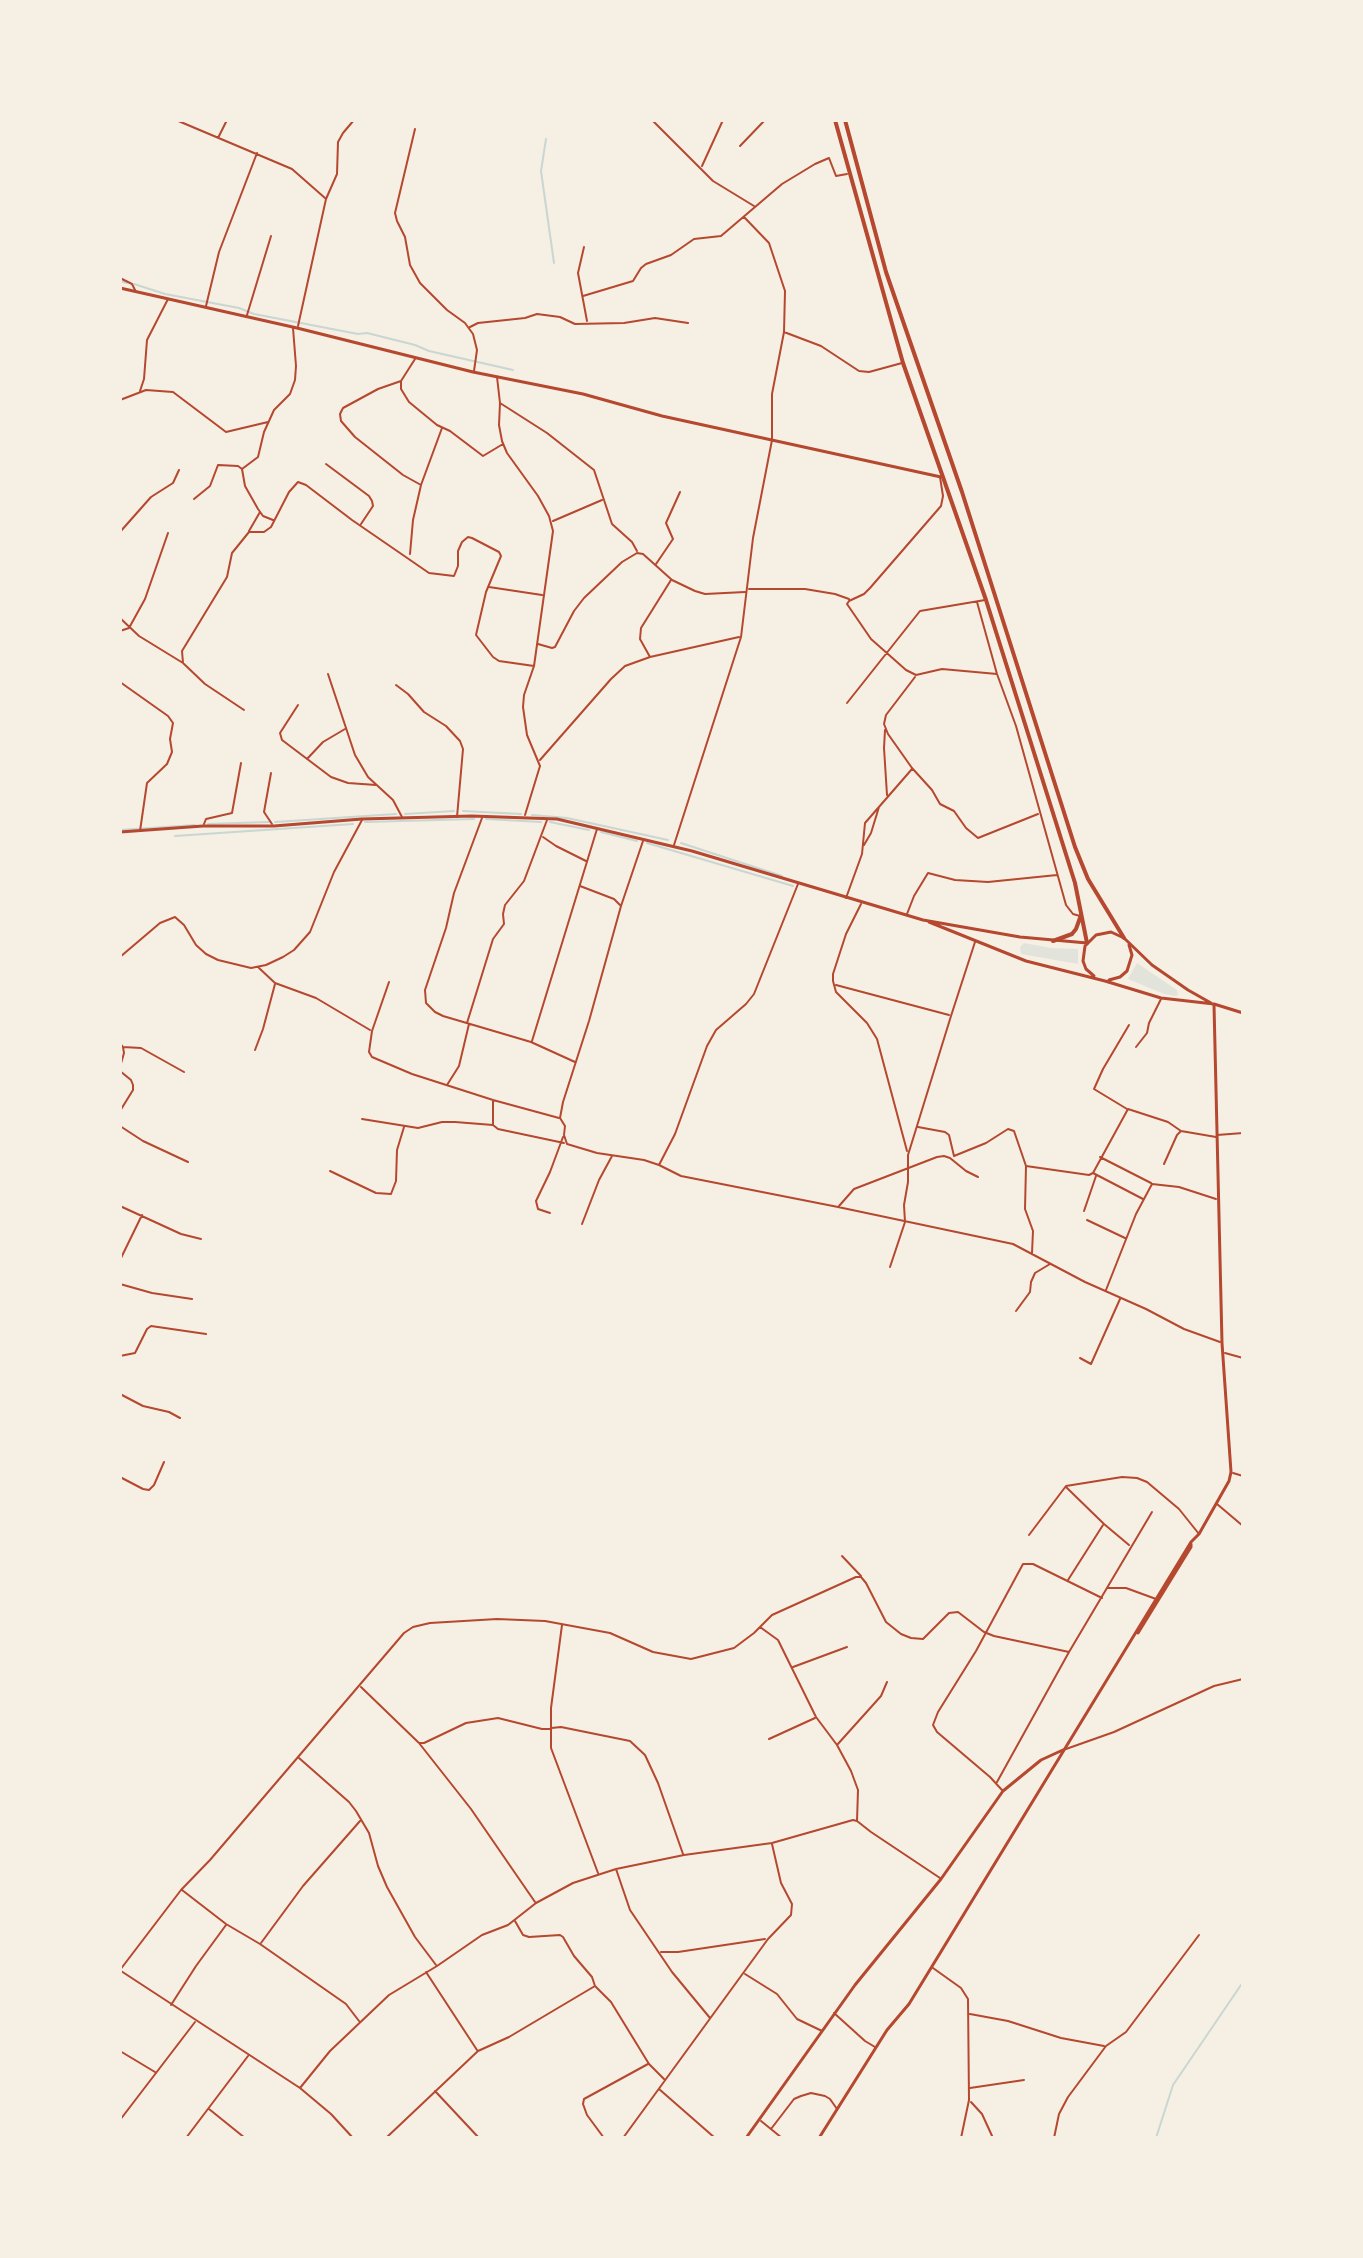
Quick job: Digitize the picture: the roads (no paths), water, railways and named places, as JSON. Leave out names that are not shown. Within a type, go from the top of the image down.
[{"type":"main road","points":[[835,120],[903,363],[986,600],[1080,901],[1087,943]]},
{"type":"main road","points":[[845,120],[886,272],[962,492],[1075,847],[1088,879],[1126,941]]},
{"type":"main road","points":[[1053,941],[1072,934],[1076,929],[1081,916],[1080,901]]},
{"type":"street","points":[[218,139],[227,120]]},
{"type":"street","points":[[242,469],[258,457],[268,422],[276,407],[290,394],[295,380],[295,327],[326,199],[337,174],[338,142],[354,120]]},
{"type":"street","points":[[652,120],[701,169],[755,207]]},
{"type":"street","points":[[701,169],[723,120]]},
{"type":"street","points":[[740,146],[765,120]]},
{"type":"street","points":[[179,121],[292,169],[326,199]]},
{"type":"street","points":[[415,129],[396,210],[397,221],[405,237],[410,265],[420,283],[469,328],[475,339],[477,361],[473,372]]},
{"type":"street","points":[[206,307],[219,252],[257,153]]},
{"type":"street","points":[[583,296],[633,281],[646,264],[671,255],[694,239],[721,236],[782,184],[829,158],[836,176],[848,174]]},
{"type":"street","points":[[674,846],[741,637],[753,538],[772,440],[772,394],[784,332],[785,291],[769,243],[744,217]]},
{"type":"street","points":[[247,316],[271,236]]},
{"type":"street","points":[[584,247],[578,273],[588,323]]},
{"type":"street","points":[[120,278],[132,284],[137,293]]},
{"type":"street","points":[[120,288],[295,327],[473,372],[583,394],[662,416],[942,477],[941,506],[870,588],[847,603],[863,630],[906,670],[916,675],[942,669],[997,674]]},
{"type":"street","points":[[140,392],[147,340],[168,298]]},
{"type":"street","points":[[469,328],[478,323],[537,314],[560,317],[575,324],[624,323],[655,318],[688,323]]},
{"type":"street","points":[[784,332],[821,346],[859,371],[869,372],[903,363]]},
{"type":"street","points":[[416,358],[401,381],[401,389],[409,402],[483,456],[503,444]]},
{"type":"street","points":[[497,375],[503,444],[538,496],[551,522],[552,543],[534,666],[524,695],[527,735],[539,762],[524,818]]},
{"type":"street","points":[[401,381],[378,389],[343,408],[341,421],[355,437],[403,475],[421,485]]},
{"type":"street","points":[[120,400],[152,390],[173,392],[226,432],[268,422]]},
{"type":"street","points":[[500,403],[590,465],[599,479],[612,524],[636,546],[637,553]]},
{"type":"street","points":[[410,554],[421,485],[442,427]]},
{"type":"street","points":[[326,464],[372,501],[373,506],[361,525]]},
{"type":"street","points":[[194,499],[212,483],[218,465],[242,469]]},
{"type":"street","points":[[242,469],[245,486],[260,512],[275,521]]},
{"type":"street","points":[[120,532],[151,497],[173,483],[179,470]]},
{"type":"street","points":[[249,532],[267,532],[298,482],[429,573],[452,577],[456,574],[460,546],[465,539],[472,538],[501,554],[488,587],[476,635],[499,661],[534,666]]},
{"type":"street","points":[[656,564],[673,539],[666,523],[680,492]]},
{"type":"street","points":[[551,522],[603,499]]},
{"type":"street","points":[[183,663],[183,648],[227,577],[232,553],[260,512]]},
{"type":"street","points":[[120,631],[129,628],[145,599],[168,533]]},
{"type":"street","points":[[537,644],[555,647],[584,598],[622,562],[637,553],[656,564],[672,580],[702,593],[805,589],[850,600]]},
{"type":"street","points":[[650,657],[640,639],[641,628],[672,580]]},
{"type":"street","points":[[488,587],[543,595]]},
{"type":"street","points":[[847,703],[920,611],[986,600]]},
{"type":"street","points":[[977,602],[1068,910],[1081,916]]},
{"type":"street","points":[[120,618],[147,642],[183,663],[205,684],[244,710]]},
{"type":"street","points":[[539,762],[619,670],[650,657],[741,637]]},
{"type":"street","points":[[328,674],[355,755],[368,777],[393,800],[402,818]]},
{"type":"street","points":[[887,797],[884,748],[886,715],[916,675]]},
{"type":"street","points":[[120,682],[168,716],[173,723],[170,759],[147,783],[140,831]]},
{"type":"street","points":[[396,685],[460,741],[463,749],[457,817]]},
{"type":"street","points":[[298,705],[279,736],[307,760],[338,780],[377,785]]},
{"type":"street","points":[[307,760],[323,742],[346,728]]},
{"type":"street","points":[[885,729],[940,804],[954,811],[976,838],[988,836],[1039,814]]},
{"type":"street","points":[[203,826],[206,819],[232,813],[241,763]]},
{"type":"street","points":[[846,898],[860,861],[865,823],[912,768]]},
{"type":"street","points":[[271,773],[264,812],[274,826]]},
{"type":"street","points":[[863,846],[880,806]]},
{"type":"street","points":[[482,817],[454,893],[427,983],[426,1003],[435,1012],[531,1042],[575,1062]]},
{"type":"street","points":[[120,832],[362,819],[548,819],[674,846],[907,915],[1026,961],[1161,998],[1214,1004],[1243,1013]]},
{"type":"street","points":[[120,957],[160,923],[175,917],[206,954],[238,967],[266,965],[294,950],[310,932],[334,872],[362,819]]},
{"type":"street","points":[[447,1085],[459,1066],[468,1023],[493,939],[504,924],[505,905],[524,881],[548,819]]},
{"type":"street","points":[[531,1042],[597,829]]},
{"type":"street","points":[[542,835],[587,862]]},
{"type":"street","points":[[550,1213],[538,1209],[536,1201],[564,1135],[565,1126],[560,1118],[563,1102],[643,839]]},
{"type":"street","points":[[907,915],[928,873],[955,880],[988,882],[1057,875]]},
{"type":"street","points":[[659,1165],[679,1123],[707,1046],[716,1030],[754,994],[798,883]]},
{"type":"street","points":[[580,886],[614,899],[621,906]]},
{"type":"street","points":[[862,903],[846,934],[833,974],[836,992],[867,1023],[877,1039],[908,1155],[905,1222],[890,1267]]},
{"type":"street","points":[[923,920],[1053,941],[1087,943]]},
{"type":"street","points":[[1098,979],[1091,975],[1083,961],[1083,954],[1087,943],[1096,935],[1111,932],[1152,965],[1214,1004]]},
{"type":"street","points":[[1105,981],[1120,977],[1127,971],[1132,955],[1126,941]]},
{"type":"street","points":[[908,1155],[975,942]]},
{"type":"street","points":[[258,967],[275,983],[316,998],[372,1031]]},
{"type":"street","points":[[389,982],[372,1031],[369,1052],[372,1057],[493,1100],[560,1118]]},
{"type":"street","points":[[255,1050],[275,983]]},
{"type":"street","points":[[834,985],[951,1016]]},
{"type":"street","points":[[1136,1047],[1147,1033],[1161,998]]},
{"type":"street","points":[[819,2138],[887,2030],[909,2004],[932,1967],[1191,1542],[1199,1534],[1231,1472],[1222,1343],[1214,1004]]},
{"type":"street","points":[[1129,1025],[1094,1089],[1128,1109],[1168,1122],[1181,1131],[1217,1136],[1243,1133]]},
{"type":"street","points":[[120,1043],[124,1053],[120,1069],[133,1085],[120,1111]]},
{"type":"street","points":[[123,1047],[141,1048],[184,1072]]},
{"type":"street","points":[[493,1100],[493,1125]]},
{"type":"street","points":[[1084,1211],[1100,1157],[1128,1109]]},
{"type":"street","points":[[362,1119],[418,1128],[442,1122],[493,1125],[498,1129],[597,1153],[630,1157],[659,1165],[681,1176],[1002,1241],[1184,1329],[1222,1343]]},
{"type":"street","points":[[120,1126],[143,1141],[188,1162]]},
{"type":"street","points":[[330,1171],[376,1193],[391,1194],[396,1181],[397,1150],[404,1127]]},
{"type":"street","points":[[916,1127],[949,1135],[955,1161]]},
{"type":"street","points":[[954,1156],[1011,1129],[1026,1166],[1025,1209],[1034,1234],[1032,1254]]},
{"type":"street","points":[[1164,1164],[1181,1131]]},
{"type":"street","points":[[564,1135],[567,1144]]},
{"type":"street","points":[[582,1224],[599,1180],[613,1155]]},
{"type":"street","points":[[838,1207],[854,1189],[944,1156],[978,1177]]},
{"type":"street","points":[[1100,1157],[1152,1184],[1179,1187],[1217,1199]]},
{"type":"street","points":[[1026,1166],[1095,1174],[1144,1200]]},
{"type":"street","points":[[1106,1291],[1126,1238],[1152,1184]]},
{"type":"street","points":[[120,1206],[181,1234],[201,1239]]},
{"type":"street","points":[[120,1260],[142,1215]]},
{"type":"street","points":[[1087,1220],[1126,1238]]},
{"type":"street","points":[[1016,1311],[1030,1292],[1035,1273],[1051,1264]]},
{"type":"street","points":[[120,1284],[192,1299]]},
{"type":"street","points":[[1080,1358],[1091,1364],[1121,1298]]},
{"type":"street","points":[[120,1356],[135,1353],[151,1326],[206,1334]]},
{"type":"street","points":[[1223,1352],[1243,1358]]},
{"type":"street","points":[[120,1394],[143,1406],[180,1418]]},
{"type":"street","points":[[120,1477],[149,1490],[164,1462]]},
{"type":"street","points":[[1231,1472],[1243,1476]]},
{"type":"street","points":[[1029,1535],[1066,1486],[1122,1477],[1147,1482],[1179,1509],[1199,1534]]},
{"type":"street","points":[[1066,1486],[1131,1547]]},
{"type":"street","points":[[1217,1503],[1243,1526]]},
{"type":"street","points":[[997,1783],[1069,1652],[1152,1512]]},
{"type":"street","points":[[1068,1580],[1104,1524]]},
{"type":"street","points":[[1135,1634],[1140,1632],[1191,1547],[1191,1542]]},
{"type":"street","points":[[842,1556],[861,1577],[886,1622],[901,1634],[923,1639],[954,1611],[964,1614],[984,1632],[1002,1639],[1069,1652]]},
{"type":"street","points":[[1003,1791],[948,1744],[933,1725],[938,1712],[976,1651],[1023,1564],[1029,1563],[1102,1598]]},
{"type":"street","points":[[353,2138],[300,2088],[120,1970],[181,1890],[404,1633],[430,1623],[497,1619],[545,1621],[610,1633],[653,1652],[691,1659],[734,1648],[772,1615],[850,1578],[861,1577]]},
{"type":"street","points":[[1107,1589],[1126,1588],[1156,1599]]},
{"type":"street","points":[[563,1624],[553,1684],[551,1748],[598,1874]]},
{"type":"street","points":[[760,1627],[778,1640],[816,1717],[837,1745],[856,1781],[857,1821]]},
{"type":"street","points":[[793,1667],[847,1647]]},
{"type":"street","points":[[746,2138],[834,2013],[941,1879],[1003,1791],[1041,1760],[1114,1732],[1214,1686],[1243,1679]]},
{"type":"street","points":[[837,1745],[881,1696],[887,1682]]},
{"type":"street","points":[[360,1686],[419,1743],[471,1809],[536,1903]]},
{"type":"street","points":[[769,1739],[816,1717]]},
{"type":"street","points":[[419,1743],[466,1723],[498,1718],[542,1729],[561,1727],[621,1738],[638,1746],[645,1755],[684,1855]]},
{"type":"street","points":[[298,1758],[349,1802],[361,1819],[369,1833],[387,1887],[415,1937],[437,1966]]},
{"type":"street","points":[[260,1944],[303,1886],[361,1819]]},
{"type":"street","points":[[300,2088],[330,2051],[389,1995],[482,1935],[501,1928],[536,1903],[573,1883],[598,1874],[684,1855],[772,1843],[853,1820],[941,1879]]},
{"type":"street","points":[[623,2138],[768,1939],[791,1915],[793,1909],[781,1883],[772,1843]]},
{"type":"street","points":[[616,1869],[630,1910],[672,1972],[710,2019]]},
{"type":"street","points":[[181,1890],[346,2004],[359,2021]]},
{"type":"street","points":[[515,1919],[523,1935],[563,1937],[592,1977],[595,1986],[611,2002],[649,2064],[665,2080]]},
{"type":"street","points":[[171,2005],[226,1924]]},
{"type":"street","points":[[1054,2138],[1059,2114],[1068,2097],[1106,2046],[1126,2032],[1199,1935]]},
{"type":"street","points":[[659,1952],[768,1939]]},
{"type":"street","points":[[932,1967],[961,1988],[968,1999],[969,2100],[961,2138]]},
{"type":"street","points":[[426,1972],[478,2051]]},
{"type":"street","points":[[744,1973],[777,1994],[805,2025],[823,2032]]},
{"type":"street","points":[[386,2138],[478,2051],[509,2037],[595,1986]]},
{"type":"street","points":[[834,2013],[867,2043],[876,2047]]},
{"type":"street","points":[[969,2014],[1008,2021],[1076,2042],[1106,2046]]},
{"type":"street","points":[[120,2120],[196,2021]]},
{"type":"street","points":[[120,2051],[156,2073]]},
{"type":"street","points":[[186,2138],[249,2055]]},
{"type":"street","points":[[604,2138],[587,2115],[583,2101],[649,2064]]},
{"type":"street","points":[[968,2088],[1024,2080]]},
{"type":"street","points":[[659,2089],[715,2138]]},
{"type":"street","points":[[434,2091],[479,2138]]},
{"type":"street","points":[[771,2129],[794,2099],[811,2093],[830,2099],[837,2110]]},
{"type":"street","points":[[969,2100],[982,2114],[993,2138]]},
{"type":"street","points":[[208,2108],[245,2138]]},
{"type":"street","points":[[759,2120],[782,2138]]},
{"type":"street","points":[[343,2138],[348,2133]]},
{"type":"waterway","points":[[546,139],[541,171],[554,263]]},
{"type":"waterway","points":[[120,281],[127,283]]},
{"type":"waterway","points":[[134,284],[254,314],[358,334],[367,333],[513,370]]},
{"type":"waterway","points":[[405,814],[454,811]]},
{"type":"waterway","points":[[463,811],[521,814]]},
{"type":"waterway","points":[[275,822],[396,814]]},
{"type":"waterway","points":[[532,815],[567,818],[668,840]]},
{"type":"waterway","points":[[365,822],[474,819]]},
{"type":"waterway","points":[[486,819],[541,822]]},
{"type":"waterway","points":[[208,824],[269,822]]},
{"type":"waterway","points":[[550,822],[589,830]]},
{"type":"waterway","points":[[175,836],[353,824]]},
{"type":"waterway","points":[[120,830],[195,825]]},
{"type":"waterway","points":[[601,832],[637,841]]},
{"type":"waterway","points":[[647,843],[793,886]]},
{"type":"waterway","points":[[681,843],[782,876]]},
{"type":"waterway","points":[[1156,2138],[1173,2085],[1243,1982]]}]
